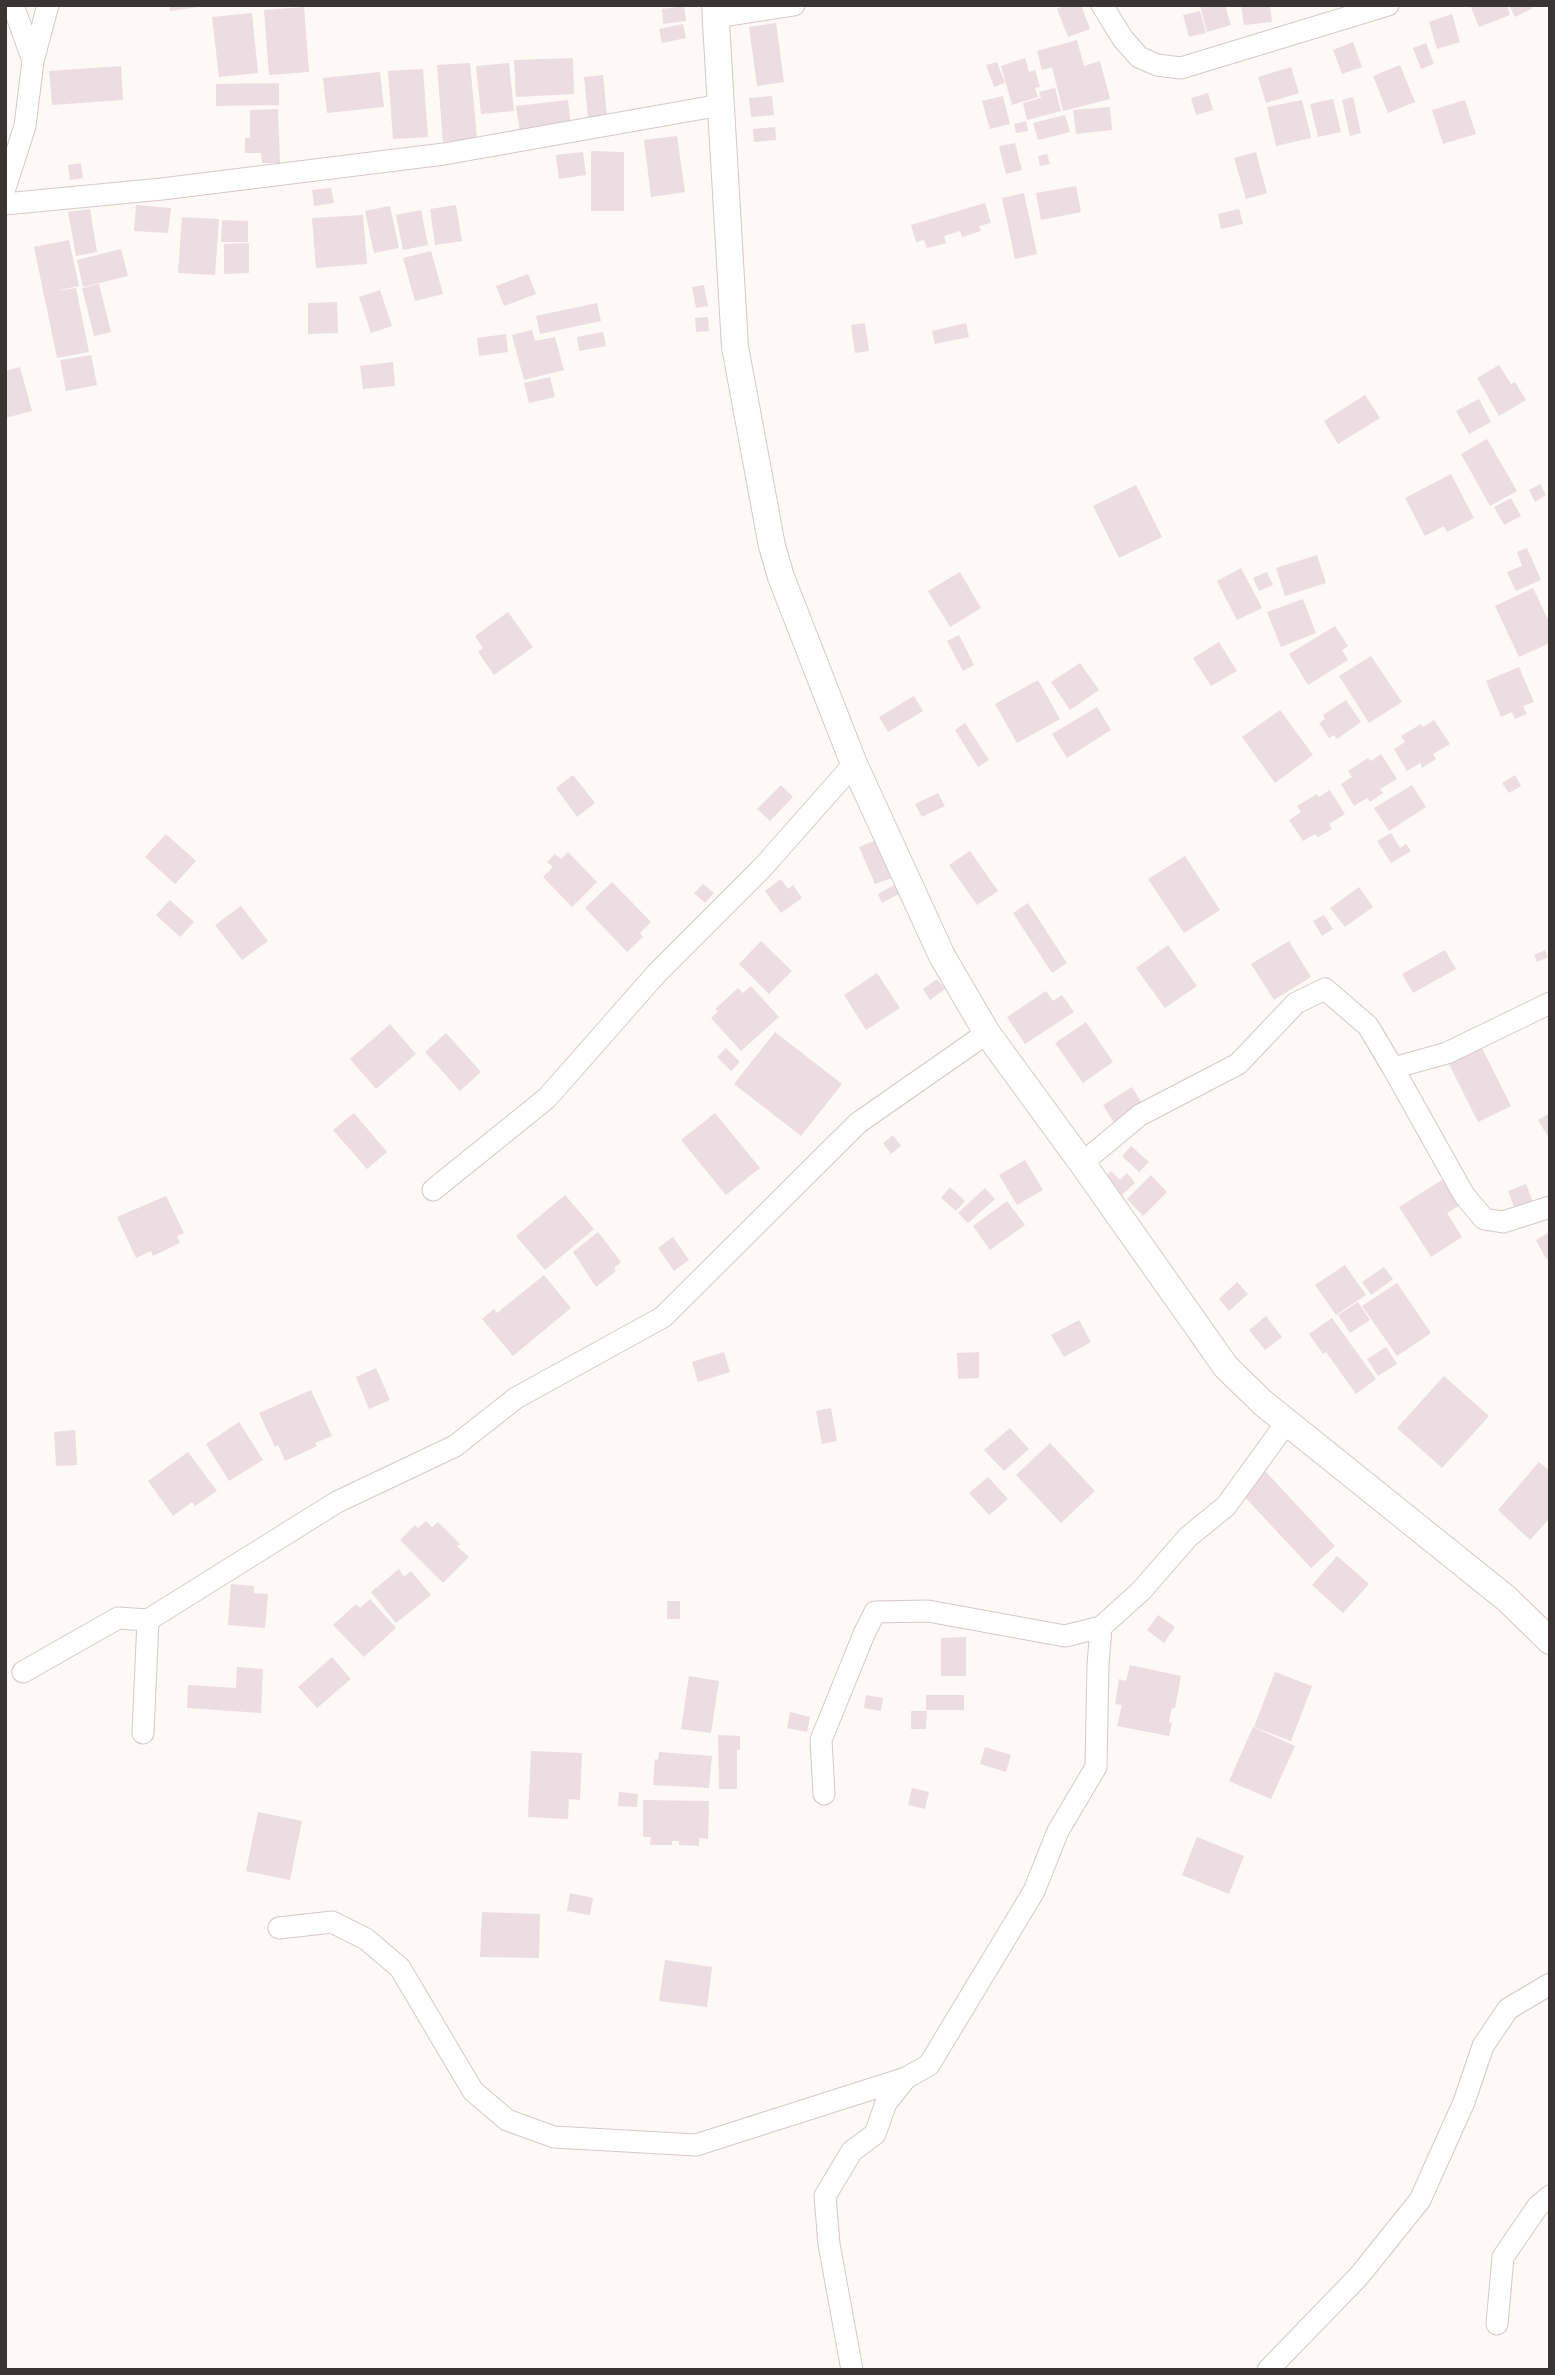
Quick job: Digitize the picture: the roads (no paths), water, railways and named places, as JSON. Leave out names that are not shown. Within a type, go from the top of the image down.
[{"type":"street","points":[[13,5],[33,61]]},
{"type":"street","points":[[5,188],[25,126],[33,61],[48,5]]},
{"type":"street","points":[[794,5],[716,11],[735,347],[765,517],[781,577],[855,764],[942,956],[987,1033],[1226,1367],[1253,1394],[1507,1599],[1550,1641]]},
{"type":"street","points":[[1102,5],[1123,39],[1139,57],[1157,65],[1181,68],[1388,5]]},
{"type":"street","points":[[5,204],[162,190],[444,154],[721,105]]},
{"type":"street","points":[[433,1190],[547,1098],[657,974],[763,867],[855,764]]},
{"type":"street","points":[[1082,1163],[1140,1115],[1238,1064],[1296,1003],[1325,989],[1368,1026],[1464,1195],[1484,1219],[1503,1222],[1550,1207]]},
{"type":"street","points":[[1393,1068],[1447,1053],[1550,1003]]},
{"type":"street","points":[[23,1672],[118,1618],[148,1620],[337,1502],[455,1446],[516,1398],[663,1317],[858,1123],[987,1033]]},
{"type":"street","points":[[824,1794],[821,1740],[875,1612],[928,1611],[1065,1636],[1101,1627],[1141,1591],[1188,1537],[1226,1506],[1287,1422]]},
{"type":"street","points":[[143,1733],[148,1620]]},
{"type":"street","points":[[279,1928],[332,1922],[366,1939],[400,1968],[473,2091],[507,2120],[554,2137],[696,2145],[905,2078],[929,2065],[936,2054],[1034,1891],[1058,1831],[1096,1767],[1101,1627]]},
{"type":"street","points":[[1268,2370],[1359,2276],[1420,2200],[1464,2102],[1483,2046],[1508,2010],[1550,1984]]},
{"type":"street","points":[[852,2370],[829,2244],[825,2196],[852,2151],[874,2134],[886,2103],[905,2078]]},
{"type":"street","points":[[1497,2324],[1503,2257],[1538,2206],[1550,2196]]}]
